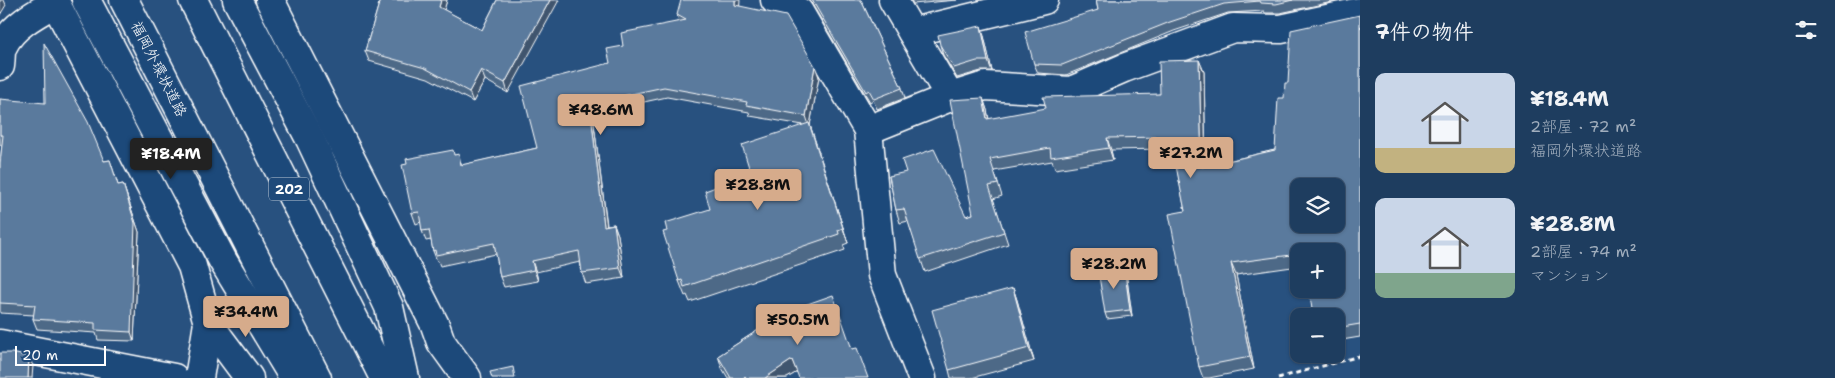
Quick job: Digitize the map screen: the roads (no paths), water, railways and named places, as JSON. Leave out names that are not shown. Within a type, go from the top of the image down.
[{"type":"main road","points":[[86,0],[223,261],[294,378]]},
{"type":"main road","name":"福岡外環状道路","points":[[124,0],[317,378]]},
{"type":"main road","points":[[135,0],[323,378]]},
{"type":"main road","points":[[189,0],[378,378]]},
{"type":"main road","name":"202","points":[[193,0],[384,378]]},
{"type":"main road","points":[[236,0],[310,139],[389,307],[405,378]]},
{"type":"main road","points":[[270,0],[441,342],[467,378]]},
{"type":"main road","points":[[775,0],[799,12],[868,130],[882,275],[922,378]]},
{"type":"main road","points":[[893,0],[950,97]]},
{"type":"main road","points":[[912,32],[1044,0]]},
{"type":"main road","points":[[0,66],[2,47],[13,31],[54,1],[192,266],[208,324],[249,378]]},
{"type":"main road","points":[[868,130],[950,97],[985,86],[1071,91],[1124,68],[1233,28],[1281,29],[1360,12]]},
{"type":"main road","points":[[199,378],[208,324]]},
{"type":"main road","points":[[0,344],[174,378]]}]
